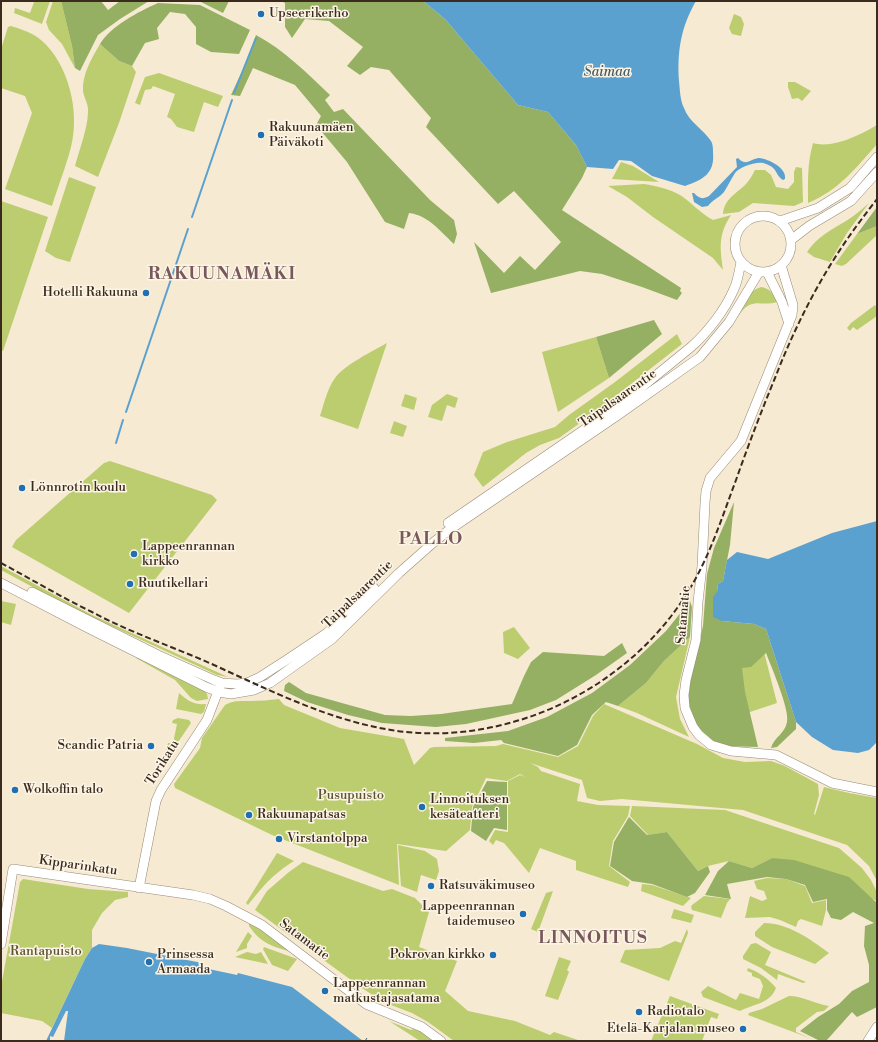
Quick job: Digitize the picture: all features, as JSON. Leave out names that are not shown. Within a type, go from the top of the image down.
[{"type":"main road","points":[[780,221],[818,208],[850,188],[877,157]]},
{"type":"main road","points":[[791,240],[809,226],[851,201],[877,172]]},
{"type":"main road","points":[[763,215],[780,221],[785,226],[791,240],[788,257],[781,265],[776,269],[763,272],[752,270],[741,262],[736,254],[734,245],[735,236],[742,224],[754,216],[763,215]]},
{"type":"main road","name":"Taipalsaarentie","points":[[1,576],[158,655],[222,683],[247,683],[285,661],[327,633],[430,537],[459,515],[616,408],[697,342],[720,313],[734,289],[741,262]]},
{"type":"main road","name":"Satamatie","points":[[781,265],[785,283],[793,305],[792,315],[740,441],[710,478],[706,490],[696,640],[685,687],[685,708],[693,727],[699,735],[711,745],[731,751],[776,755],[832,783],[877,792]]},
{"type":"main road","points":[[763,272],[782,302],[789,324]]},
{"type":"main road","name":"Taipalsaarentie","points":[[1,583],[88,628],[219,692],[231,694],[254,690],[270,683],[286,673],[340,632],[399,573],[439,538],[700,357],[729,322],[763,272]]},
{"type":"main road","name":"Torikatu","points":[[139,888],[156,801],[161,790],[207,720],[222,683]]},
{"type":"main road","name":"Kipparinkatu","points":[[4,913],[13,869],[139,888]]},
{"type":"main road","name":"Satamatie","points":[[139,888],[203,897],[241,913],[272,932],[341,985],[354,997],[366,1004],[422,1027],[441,1041]]},
{"type":"main road","points":[[1,944],[4,913]]},
{"type":"main road","points":[[868,1041],[877,1027]]},
{"type":"green space","points":[[33,1],[50,1],[42,24],[14,13],[15,8],[30,13],[34,2]]},
{"type":"green space","points":[[53,1],[61,1],[72,46],[75,68],[62,44],[49,30],[46,22]]},
{"type":"green space","points":[[61,1],[101,1],[108,10],[120,1],[149,1],[98,35],[80,71],[75,68],[72,46]]},
{"type":"green space","points":[[199,1],[229,1],[223,13]]},
{"type":"green space","points":[[281,1],[423,1],[445,19],[518,105],[548,112],[576,145],[587,167],[582,178],[562,210],[681,288],[680,291],[682,293],[677,300],[602,274],[580,271],[491,293],[474,242],[504,273],[520,256],[535,270],[561,242],[514,191],[498,204],[426,127],[431,118],[389,70],[371,67],[360,75],[347,66],[363,47],[329,21],[305,19],[292,38],[285,27],[285,3]]},
{"type":"green space","points":[[158,3],[200,5],[250,30],[239,54],[211,52],[196,44],[196,27],[185,14],[170,12],[157,28],[159,39],[145,43],[132,66],[119,61],[100,44],[118,25]]},
{"type":"green space","points":[[734,14],[741,17],[744,24],[741,36],[732,34],[729,28]]},
{"type":"green space","points":[[11,26],[34,35],[51,50],[59,62],[70,89],[74,119],[71,147],[52,206],[5,189],[32,113],[25,96],[1,88],[1,49],[8,27]]},
{"type":"green space","points":[[256,35],[286,55],[313,78],[330,95],[325,100],[334,112],[343,109],[430,200],[454,220],[457,234],[454,244],[434,225],[416,214],[409,213],[404,229],[385,222],[347,162],[316,125],[321,116],[295,85],[253,68],[240,96],[231,95]]},
{"type":"green space","points":[[100,44],[119,61],[132,66],[136,72],[119,123],[98,177],[75,166],[88,118],[88,107],[83,91],[84,78],[88,66]]},
{"type":"green space","points":[[159,73],[223,96],[218,107],[204,102],[194,132],[177,127],[171,119],[167,117],[175,94],[153,86],[151,89],[145,90],[140,105],[135,103],[145,77]]},
{"type":"green space","points":[[788,82],[795,82],[811,91],[802,101],[798,98],[792,99]]},
{"type":"green space","points":[[877,125],[877,144],[862,162],[829,192],[808,203],[809,166],[813,143],[838,143],[855,137]]},
{"type":"green space","points":[[621,162],[633,166],[659,182],[612,179]]},
{"type":"green space","points":[[796,167],[802,168],[803,202],[794,206],[753,203],[739,212],[723,214],[725,205],[746,184],[755,170],[765,170],[771,175],[776,187],[788,189],[794,182],[794,172]]},
{"type":"green space","points":[[69,177],[96,187],[70,262],[56,258],[45,251]]},
{"type":"green space","points":[[644,184],[663,188],[680,195],[713,220],[731,215],[724,229],[721,241],[723,270],[713,258],[653,217],[627,197],[608,186]]},
{"type":"green space","points":[[1,201],[48,217],[3,351],[1,350]]},
{"type":"green space","points":[[869,203],[847,233],[830,262],[814,257],[807,252],[820,238],[852,217]]},
{"type":"green space","points":[[877,207],[877,226],[857,234]]},
{"type":"green space","points":[[877,226],[877,235],[846,264],[842,266],[835,264],[857,234]]},
{"type":"green space","points":[[761,287],[771,292],[777,302],[753,304],[744,309],[739,315],[737,314],[750,294]]},
{"type":"green space","points":[[875,305],[877,308],[877,316],[857,330],[853,327],[850,331],[847,328],[851,323]]},
{"type":"green space","points":[[654,320],[662,334],[609,378],[596,337]]},
{"type":"green space","points":[[677,334],[682,344],[594,413],[559,438],[540,445],[526,453],[483,487],[474,475],[483,452],[507,442],[555,427]]},
{"type":"green space","points":[[596,337],[609,378],[558,412],[542,352]]},
{"type":"green space","points":[[387,343],[358,429],[320,416],[330,387],[339,373],[359,359]]},
{"type":"green space","points":[[405,394],[417,398],[414,410],[401,406]]},
{"type":"green space","points":[[447,394],[458,398],[455,408],[447,405],[442,421],[428,417],[432,405]]},
{"type":"green space","points":[[394,421],[407,426],[403,437],[390,433]]},
{"type":"green space","points":[[110,461],[212,495],[217,500],[129,613],[12,547],[16,540],[104,463]]},
{"type":"green space","points":[[734,502],[730,545],[723,581],[718,584],[717,592],[722,621],[754,624],[766,629],[796,722],[796,729],[777,747],[771,748],[774,741],[782,733],[786,726],[787,716],[780,688],[766,653],[751,667],[742,668],[745,692],[758,747],[723,746],[712,740],[700,729],[692,716],[688,698],[703,626],[707,574],[714,548]]},
{"type":"green space","points":[[1,566],[92,615],[228,677],[217,675],[66,605],[1,570]]},
{"type":"green space","points":[[1,601],[16,604],[11,625],[1,622]]},
{"type":"green space","points":[[690,601],[692,607],[690,637],[664,661],[646,683],[618,706],[606,702],[592,715],[577,745],[558,756],[504,743],[501,740],[474,743],[445,741],[445,738],[508,731],[547,717],[592,693],[630,665],[666,631]]},
{"type":"green space","points":[[514,627],[530,648],[518,659],[504,653],[503,632]]},
{"type":"green space","points":[[690,637],[676,697],[680,719],[689,737],[618,706],[646,683],[664,661]]},
{"type":"green space","points":[[622,643],[627,653],[596,675],[556,700],[530,710],[466,724],[436,727],[382,723],[348,715],[307,702],[284,691],[285,685],[289,682],[306,693],[385,715],[411,716],[441,714],[512,704],[531,662],[543,652],[604,656]]},
{"type":"green space","points":[[762,644],[777,703],[735,717],[719,655]]},
{"type":"green space","points":[[141,656],[202,688],[207,694],[208,699],[197,701],[191,698],[175,680],[136,658]]},
{"type":"green space","points":[[179,693],[191,702],[206,704],[204,712],[201,714],[176,709]]},
{"type":"green space","name":"Pusupuisto","points":[[279,699],[284,705],[340,728],[404,739],[414,765],[430,748],[434,747],[496,746],[503,744],[558,757],[578,746],[593,716],[604,704],[697,744],[723,758],[745,762],[771,761],[785,766],[818,784],[819,795],[815,815],[824,787],[877,798],[877,881],[869,866],[847,845],[743,810],[622,799],[600,801],[587,798],[582,780],[530,763],[538,767],[541,771],[580,784],[577,801],[598,805],[630,806],[628,816],[613,841],[609,866],[630,882],[628,887],[576,870],[576,861],[540,848],[529,873],[504,843],[496,840],[493,845],[489,841],[495,830],[508,832],[508,781],[520,775],[525,777],[520,774],[507,781],[486,778],[472,807],[470,830],[446,851],[397,844],[399,885],[272,835],[175,788],[174,784],[200,748],[202,738],[225,705],[237,701]]},
{"type":"green space","points":[[178,718],[189,720],[191,723],[170,754],[168,752],[165,754],[168,743],[173,743],[177,724],[172,723],[173,720]]},
{"type":"green space","points":[[487,781],[507,782],[507,830],[494,828],[486,841],[471,831],[473,807]]},
{"type":"green space","points":[[632,806],[725,810],[839,848],[862,868],[871,880],[877,892],[877,903],[875,900],[772,858],[752,868],[729,861],[708,866],[698,871],[667,832],[648,835],[630,816]]},
{"type":"green space","points":[[629,817],[647,835],[667,832],[698,871],[708,866],[710,872],[695,893],[687,897],[652,884],[632,881],[610,866],[614,842]]},
{"type":"green space","points":[[398,845],[425,851],[437,859],[439,871],[436,880],[421,875],[417,892],[401,886]]},
{"type":"green space","points":[[277,853],[294,861],[269,881],[248,905],[246,903]]},
{"type":"green space","points":[[772,858],[794,860],[849,877],[877,903],[877,1007],[857,1017],[852,1012],[826,1041],[820,1041],[800,1031],[818,1017],[839,1004],[852,991],[869,982],[869,965],[864,946],[865,926],[874,923],[853,912],[841,920],[831,918],[827,910],[827,899],[813,902],[805,885],[786,879],[767,877],[727,884],[731,899],[705,895],[718,871],[729,861],[752,868]]},
{"type":"green space","points":[[303,862],[383,891],[392,889],[415,898],[429,912],[419,947],[457,961],[445,991],[468,1011],[515,1021],[550,1035],[554,1032],[581,1041],[454,1041],[428,1022],[412,1013],[383,1002],[255,910],[267,891]]},
{"type":"green space","points":[[767,878],[786,879],[805,886],[812,903],[826,900],[826,910],[822,926],[801,919],[798,921],[796,927],[770,917],[745,918],[750,896],[762,901],[767,899],[764,891],[757,889],[754,881]]},
{"type":"green space","name":"Rantapuisto","points":[[23,879],[88,889],[128,892],[128,897],[115,900],[102,913],[92,930],[92,948],[85,959],[52,1028],[42,1021],[1,1013],[1,987],[20,882]]},
{"type":"green space","points":[[642,884],[652,885],[691,898],[683,906],[641,891]]},
{"type":"green space","points":[[553,891],[538,932],[531,929],[546,893]]},
{"type":"green space","points":[[704,896],[730,899],[721,918],[692,910],[692,905]]},
{"type":"green space","points":[[674,909],[694,915],[691,923],[671,918]]},
{"type":"green space","points":[[249,922],[294,953],[263,941],[249,926]]},
{"type":"green space","points":[[764,923],[790,929],[806,937],[829,953],[815,964],[772,947],[755,936],[755,932]]},
{"type":"green space","points":[[687,929],[688,933],[669,981],[620,962],[625,950],[660,948],[675,941],[681,943]]},
{"type":"green space","points":[[248,932],[252,936],[247,944],[247,948],[236,952]]},
{"type":"green space","points":[[756,943],[771,952],[765,965],[806,982],[803,983],[778,974],[777,980],[761,968],[743,959],[743,956],[751,944]]},
{"type":"green space","points":[[264,947],[297,959],[288,971],[272,965],[263,949]]},
{"type":"green space","points":[[247,952],[256,954],[261,952],[268,964],[235,957]]},
{"type":"green space","points":[[559,957],[571,961],[567,970],[569,972],[558,1000],[545,996]]},
{"type":"green space","points":[[748,968],[764,976],[776,988],[770,997],[761,1003],[740,1011],[703,997],[701,992],[708,986],[736,1000],[740,993],[759,999],[763,986],[760,979],[752,976],[752,973],[747,971]]},
{"type":"green space","points":[[670,996],[719,1014],[717,1019],[711,1017],[702,1041],[651,1041]]},
{"type":"green space","points":[[789,996],[799,997],[829,1006],[824,1011],[817,1012],[796,1028],[796,1032],[812,1039],[748,1015],[749,1013],[762,1009]]},
{"type":"green space","points":[[389,1021],[411,1030],[413,1029],[422,1032],[435,1041],[420,1041]]},
{"type":"water","name":"Saimaa","points":[[423,1],[696,1],[687,20],[681,40],[679,60],[680,95],[686,113],[711,141],[713,148],[713,160],[710,171],[697,181],[685,186],[652,176],[631,161],[619,160],[613,169],[587,167],[576,145],[548,112],[518,105],[445,19]]},
{"type":"water","points":[[738,158],[744,162],[759,158],[768,160],[783,171],[785,179],[783,180],[780,178],[773,167],[763,163],[745,166],[735,173],[724,192],[708,206],[702,207],[694,202],[692,193],[701,198],[709,196],[737,167],[736,159]]},
{"type":"water","points":[[877,521],[877,765],[876,743],[869,750],[858,753],[833,750],[812,737],[796,722],[766,629],[754,624],[722,621],[713,617],[713,597],[717,592],[718,584],[723,581],[727,560],[737,552],[768,559],[832,533]]},
{"type":"water","points":[[99,944],[199,962],[199,967],[237,975],[238,973],[292,987],[363,1041],[46,1041],[85,959],[92,948]]},
{"type":"pier","points":[[66,1011],[68,1011],[64,1041],[50,1041],[50,1036],[53,1037]]},
{"type":"waterway","points":[[234,93],[256,38]]},
{"type":"waterway","points":[[192,217],[232,100]]},
{"type":"waterway","points":[[126,412],[188,229]]},
{"type":"waterway","points":[[116,443],[123,420]]},
{"type":"railway","points":[[1,563],[122,627],[199,658],[301,704],[368,725],[391,730],[437,733],[482,729],[526,718],[568,701],[607,677],[642,648],[672,614],[697,576],[718,529],[782,360],[799,324],[817,288],[837,254],[877,199]]},
{"type":"place","name":"Upseerikerho","points":[[261,14]]},
{"type":"place","name":"Rakuunamäen Päiväkoti","points":[[261,135]]},
{"type":"place","name":"Hotelli Rakuuna","points":[[146,293]]},
{"type":"place","name":"Lönnrotin koulu","points":[[22,488]]},
{"type":"place","name":"Lappeenrannan kirkko","points":[[134,554]]},
{"type":"place","name":"Ruutikellari","points":[[130,584]]},
{"type":"place","name":"Scandic Patria","points":[[151,746]]},
{"type":"place","name":"Wolkoffin talo","points":[[15,790]]},
{"type":"place","name":"Linnoituksen kesäteatteri","points":[[422,807]]},
{"type":"place","name":"Rakuunapatsas","points":[[249,815]]},
{"type":"place","name":"Virstantolppa","points":[[279,839]]},
{"type":"place","name":"Ratsuväkimuseo","points":[[431,886]]},
{"type":"place","name":"Lappeenrannan taidemuseo","points":[[523,914]]},
{"type":"place","name":"Pokrovan kirkko","points":[[493,955]]},
{"type":"place","name":"Prinsessa Armaada","points":[[149,962]]},
{"type":"place","name":"Lappeenrannan matkustajasatama","points":[[325,991]]},
{"type":"place","name":"Radiotalo","points":[[639,1012]]},
{"type":"place","name":"Etelä-Karjalan museo","points":[[743,1029]]},
{"type":"district","name":"RAKUUNAMÄKI","points":[[222,275]]},
{"type":"district","name":"PALLO","points":[[431,540]]},
{"type":"district","name":"LINNOITUS","points":[[593,939]]}]
